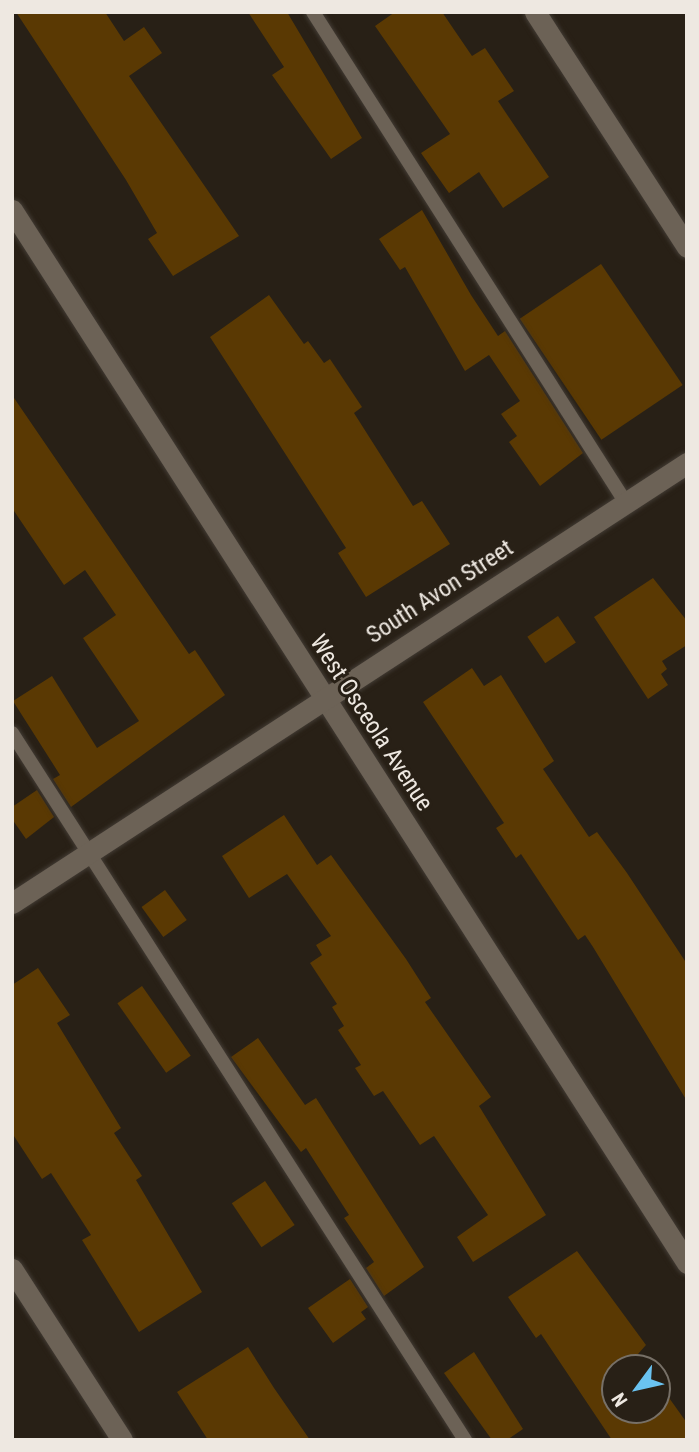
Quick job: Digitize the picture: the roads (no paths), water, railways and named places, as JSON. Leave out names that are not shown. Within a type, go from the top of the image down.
[{"type":"street","points":[[535,12],[687,247]]},
{"type":"street","name":"West Osceola Avenue","points":[[12,210],[687,1263]]},
{"type":"street","name":"South Avon Street","points":[[12,903],[687,463]]},
{"type":"street","points":[[12,1269],[122,1440]]},
{"type":"lane","points":[[313,12],[626,503]]},
{"type":"lane","points":[[12,733],[466,1440]]}]
